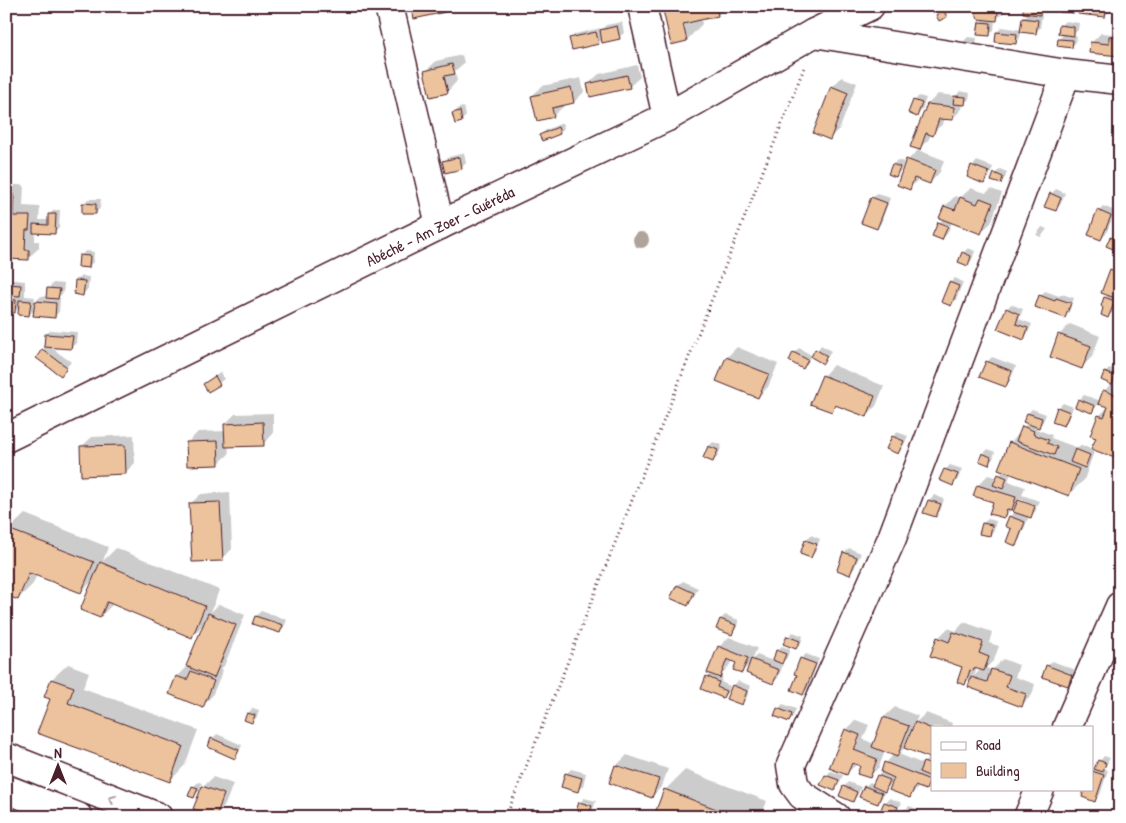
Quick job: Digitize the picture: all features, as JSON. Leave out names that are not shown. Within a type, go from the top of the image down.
[{"type":"main road","points":[[389,6],[440,225]]},
{"type":"main road","points":[[642,6],[667,117]]},
{"type":"main road","name":"Abéché - Am Zoer - Guéréda","points":[[6,438],[440,225],[667,117],[814,34],[870,6]]},
{"type":"main road","points":[[814,34],[1066,74],[1120,80]]},
{"type":"main road","points":[[836,817],[802,795],[794,784],[791,765],[892,538],[1066,74]]},
{"type":"main road","points":[[1067,726],[1120,606]]},
{"type":"main road","points":[[78,817],[6,789],[12,759],[158,817]]},
{"type":"main road","points":[[1028,817],[1040,790]]},
{"type":"path","points":[[506,817],[811,50],[814,34]]},
{"type":"building","points":[[411,6],[444,6],[445,12],[414,19]]},
{"type":"building","points":[[662,6],[716,6],[718,16],[683,24],[687,41],[671,45]]},
{"type":"building","points":[[975,6],[1006,6],[998,10],[997,21],[978,19],[973,8]]},
{"type":"building","points":[[1023,6],[1041,6],[1040,15],[1023,13]]},
{"type":"building","points":[[1060,6],[1075,6],[1074,13],[1060,12]]},
{"type":"building","points":[[1078,6],[1107,6],[1105,17],[1078,14]]},
{"type":"building","points":[[943,10],[947,17],[939,21],[936,15]]},
{"type":"building","points":[[1022,18],[1038,20],[1036,34],[1020,32]]},
{"type":"building","points":[[979,22],[991,23],[990,36],[977,35]]},
{"type":"building","points":[[1059,25],[1074,27],[1074,36],[1058,34]]},
{"type":"building","points":[[617,26],[620,39],[602,43],[600,30]]},
{"type":"building","points":[[596,32],[599,44],[572,50],[569,38]]},
{"type":"building","points":[[996,32],[1017,34],[1016,44],[995,42]]},
{"type":"building","points":[[1109,36],[1120,37],[1120,56],[1089,53],[1090,42],[1109,44]]},
{"type":"building","points":[[1058,39],[1073,40],[1072,48],[1057,46]]},
{"type":"building","points":[[452,64],[455,74],[444,76],[448,93],[430,97],[424,71]]},
{"type":"building","points":[[627,75],[630,88],[590,97],[587,84]]},
{"type":"building","points":[[831,86],[848,93],[830,140],[813,133]]},
{"type":"building","points":[[571,87],[574,103],[552,108],[554,117],[537,121],[531,96]]},
{"type":"building","points":[[954,96],[966,97],[965,105],[953,104]]},
{"type":"building","points":[[913,100],[922,103],[917,117],[908,113]]},
{"type":"building","points":[[927,104],[954,107],[953,120],[939,119],[933,136],[926,133],[920,150],[910,147]]},
{"type":"building","points":[[460,111],[462,122],[455,124],[452,113]]},
{"type":"building","points":[[558,127],[560,134],[542,141],[539,135]]},
{"type":"building","points":[[460,157],[462,169],[445,173],[442,161]]},
{"type":"building","points":[[906,159],[935,170],[930,184],[914,178],[910,190],[897,185]]},
{"type":"building","points":[[892,164],[900,167],[896,177],[888,174]]},
{"type":"building","points":[[971,165],[989,172],[984,184],[967,177]]},
{"type":"building","points":[[994,173],[1003,177],[1001,184],[991,181]]},
{"type":"building","points":[[1050,193],[1061,198],[1056,211],[1044,207]]},
{"type":"building","points":[[6,194],[14,195],[13,216],[30,216],[29,230],[26,230],[25,250],[29,250],[29,260],[6,259]]},
{"type":"building","points":[[871,197],[887,203],[877,229],[861,223]]},
{"type":"building","points":[[960,197],[977,204],[980,198],[993,203],[981,234],[939,218],[944,206],[955,210]]},
{"type":"building","points":[[82,203],[96,204],[96,214],[82,214]]},
{"type":"building","points":[[1097,210],[1111,216],[1101,240],[1088,235]]},
{"type":"building","points":[[48,214],[56,214],[55,234],[33,233],[33,224],[48,225]]},
{"type":"building","points":[[938,222],[948,226],[942,240],[932,236]]},
{"type":"building","points":[[1110,237],[1120,241],[1120,252],[1106,246]]},
{"type":"building","points":[[962,252],[971,256],[968,266],[958,262]]},
{"type":"building","points":[[79,255],[90,256],[89,268],[78,267]]},
{"type":"building","points":[[1110,269],[1120,273],[1120,284],[1115,298],[1101,293]]},
{"type":"building","points":[[75,280],[85,281],[83,296],[74,294]]},
{"type":"building","points":[[949,282],[959,286],[951,306],[941,302]]},
{"type":"building","points":[[6,284],[21,285],[20,296],[6,295]]},
{"type":"building","points":[[47,288],[60,289],[58,299],[46,298]]},
{"type":"building","points":[[1039,295],[1055,301],[1056,298],[1071,303],[1065,318],[1035,307]]},
{"type":"building","points":[[1104,297],[1115,301],[1108,318],[1101,315]]},
{"type":"building","points":[[6,299],[16,300],[15,313],[6,312]]},
{"type":"building","points":[[19,300],[31,301],[29,316],[18,315]]},
{"type":"building","points":[[35,301],[56,303],[55,318],[33,316]]},
{"type":"building","points":[[1006,308],[1019,314],[1016,324],[1028,328],[1024,340],[997,329]]},
{"type":"building","points":[[45,334],[73,336],[71,349],[44,347]]},
{"type":"building","points":[[1058,334],[1091,346],[1082,369],[1050,357]]},
{"type":"building","points":[[42,349],[67,367],[61,376],[36,358]]},
{"type":"building","points":[[815,349],[827,356],[823,364],[811,357]]},
{"type":"building","points":[[793,352],[808,360],[803,369],[789,361]]},
{"type":"building","points":[[726,357],[769,374],[758,398],[716,381]]},
{"type":"building","points":[[986,361],[1012,371],[1006,387],[979,377]]},
{"type":"building","points":[[1104,372],[1115,376],[1112,385],[1101,380]]},
{"type":"building","points":[[822,375],[875,396],[867,417],[835,405],[832,412],[810,404]]},
{"type":"building","points":[[215,376],[220,385],[208,392],[203,384]]},
{"type":"building","points":[[1103,390],[1116,395],[1118,390],[1120,391],[1120,460],[1091,449],[1096,438],[1090,436],[1098,415],[1104,417],[1108,407],[1098,404]]},
{"type":"building","points":[[1078,399],[1095,406],[1092,413],[1075,407]]},
{"type":"building","points":[[1057,407],[1070,412],[1064,426],[1052,422]]},
{"type":"building","points":[[1027,413],[1042,418],[1039,428],[1023,422]]},
{"type":"building","points":[[263,422],[264,446],[225,447],[224,424]]},
{"type":"building","points":[[1022,426],[1034,431],[1033,434],[1049,440],[1047,443],[1057,447],[1054,455],[1016,441]]},
{"type":"building","points":[[892,436],[904,441],[898,454],[886,449]]},
{"type":"building","points":[[218,441],[219,465],[187,466],[186,442]]},
{"type":"building","points":[[1009,442],[1079,469],[1069,496],[998,469]]},
{"type":"building","points":[[125,445],[126,474],[81,476],[80,446]]},
{"type":"building","points":[[708,446],[718,450],[713,462],[703,458]]},
{"type":"building","points":[[1075,449],[1090,455],[1085,468],[1070,462]]},
{"type":"building","points":[[982,453],[991,457],[989,465],[979,461]]},
{"type":"building","points":[[944,469],[958,474],[953,486],[939,480]]},
{"type":"building","points":[[998,474],[1007,478],[1003,489],[993,485]]},
{"type":"building","points":[[977,485],[1016,497],[1012,510],[1007,509],[1004,518],[989,514],[993,502],[973,496]]},
{"type":"building","points":[[928,500],[941,504],[936,517],[923,513]]},
{"type":"building","points":[[1018,500],[1035,506],[1031,518],[1013,512]]},
{"type":"building","points":[[220,502],[223,561],[192,562],[189,503]]},
{"type":"building","points":[[1009,516],[1025,522],[1016,546],[1006,542],[1011,529],[1005,526]]},
{"type":"building","points":[[982,523],[992,525],[990,536],[979,534]]},
{"type":"building","points":[[8,529],[94,562],[81,593],[29,573],[18,600],[6,595],[6,534]]},
{"type":"building","points":[[805,540],[817,544],[811,558],[800,554]]},
{"type":"building","points":[[843,552],[857,557],[850,575],[837,570]]},
{"type":"building","points":[[100,562],[205,606],[192,638],[107,602],[100,618],[80,610]]},
{"type":"building","points":[[677,585],[694,593],[688,606],[670,598]]},
{"type":"building","points":[[208,613],[236,625],[214,678],[186,666]]},
{"type":"building","points":[[255,616],[283,625],[280,633],[252,624]]},
{"type":"building","points":[[720,619],[736,625],[732,635],[716,629]]},
{"type":"building","points":[[953,632],[983,642],[979,653],[989,657],[984,671],[974,668],[973,671],[970,670],[965,685],[957,682],[962,667],[930,656],[937,637],[949,642]]},
{"type":"building","points":[[787,636],[800,641],[796,649],[783,644]]},
{"type":"building","points":[[718,646],[748,658],[742,673],[733,670],[736,663],[727,659],[720,678],[707,673]]},
{"type":"building","points":[[776,650],[786,654],[782,664],[773,660]]},
{"type":"building","points":[[800,658],[816,664],[803,695],[791,690],[797,675],[794,674]]},
{"type":"building","points":[[751,659],[779,670],[773,684],[746,673]]},
{"type":"building","points":[[1046,665],[1072,675],[1068,686],[1042,677]]},
{"type":"building","points":[[991,669],[1010,675],[1006,687],[1026,694],[1022,707],[968,687],[971,677],[987,682]]},
{"type":"building","points":[[191,671],[214,681],[203,708],[169,694],[176,676],[187,680]]},
{"type":"building","points":[[706,676],[719,682],[717,687],[726,691],[723,698],[701,689]]},
{"type":"building","points":[[51,679],[74,687],[68,703],[183,746],[170,782],[37,733],[50,699],[44,697]]},
{"type":"building","points":[[732,685],[747,691],[742,705],[726,699]]},
{"type":"building","points":[[777,708],[792,714],[789,722],[774,716]]},
{"type":"building","points":[[247,713],[255,715],[252,723],[244,720]]},
{"type":"building","points":[[883,717],[909,726],[897,757],[872,747]]},
{"type":"building","points":[[915,722],[931,729],[931,759],[904,748]]},
{"type":"building","points":[[845,729],[860,735],[854,750],[877,759],[870,778],[857,774],[860,766],[852,763],[847,775],[829,768]]},
{"type":"building","points":[[211,738],[239,750],[235,759],[208,747]]},
{"type":"building","points":[[1098,760],[1106,763],[1103,772],[1094,769]]},
{"type":"building","points":[[884,762],[930,780],[926,790],[915,786],[910,798],[889,790],[894,778],[881,772]]},
{"type":"building","points":[[923,762],[931,765],[931,777],[919,772]]},
{"type":"building","points":[[615,765],[659,779],[652,798],[609,783]]},
{"type":"building","points":[[1094,772],[1104,775],[1095,802],[1082,797],[1084,790],[1094,790]]},
{"type":"building","points":[[565,773],[582,778],[578,792],[561,787]]},
{"type":"building","points":[[825,775],[839,780],[835,791],[820,785]]},
{"type":"building","points":[[877,775],[890,780],[885,792],[872,786]]},
{"type":"building","points":[[192,786],[198,788],[194,798],[188,796]]},
{"type":"building","points":[[202,786],[224,794],[216,817],[193,809]]},
{"type":"building","points":[[843,786],[857,792],[853,802],[839,796]]},
{"type":"building","points":[[864,786],[882,793],[878,804],[859,797]]},
{"type":"building","points":[[664,789],[737,817],[665,817],[655,813]]},
{"type":"building","points":[[579,802],[592,806],[588,817],[575,814]]},
{"type":"building","points":[[884,802],[898,807],[895,814],[881,809]]},
{"type":"building","points":[[904,810],[916,814],[915,817],[901,817]]}]
